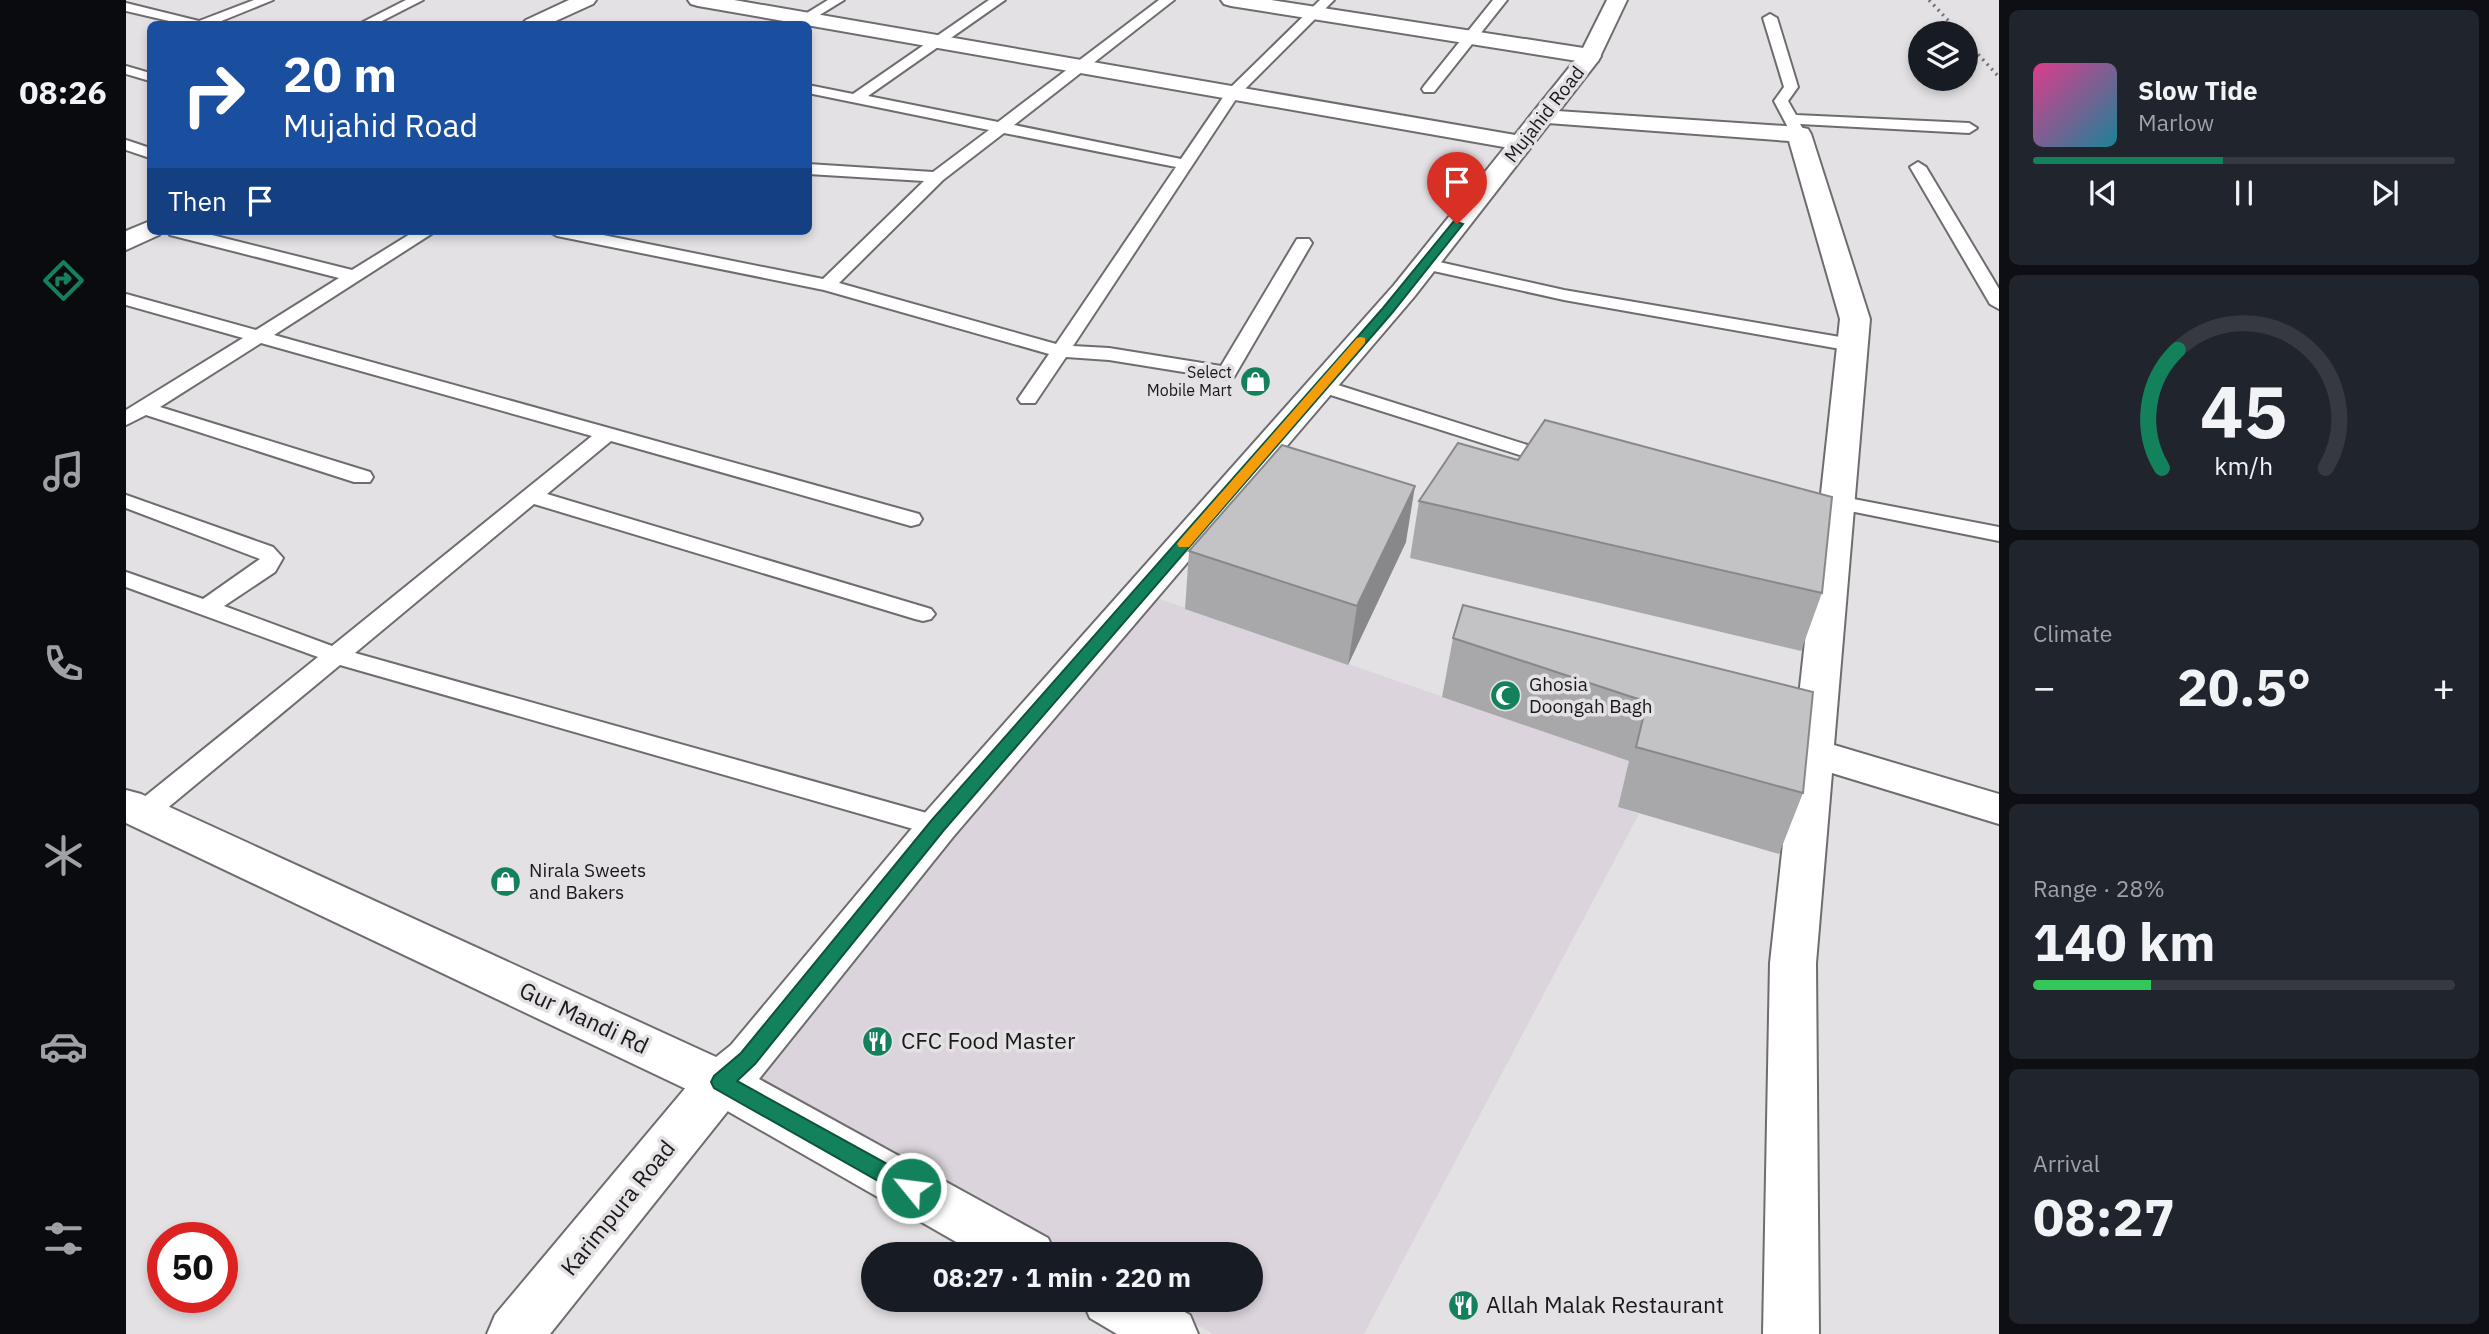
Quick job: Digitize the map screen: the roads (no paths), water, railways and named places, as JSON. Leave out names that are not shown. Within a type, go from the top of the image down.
[{"type":"street","points":[[540,21],[586,0]]},
{"type":"street","points":[[698,0],[801,21]]},
{"type":"street","points":[[1231,0],[1321,6],[1472,37],[1590,56]]},
{"type":"street","name":"Mujahid Road","points":[[721,1082],[748,1059],[938,826],[1426,264],[1590,56],[1617,0]]},
{"type":"street","points":[[812,23],[939,41],[1233,93],[1532,130],[1795,127],[1855,319],[1827,520],[1814,753],[1793,963],[1791,1334]]},
{"type":"street","points":[[1814,753],[1999,809]]},
{"type":"street","name":"Gur Mandi Rd","points":[[132,815],[721,1082],[1006,1242]]},
{"type":"street","name":"Karimpura Road","points":[[515,1334],[721,1082]]},
{"type":"street","points":[[1131,1312],[1170,1334]]},
{"type":"lane","points":[[211,21],[267,0]]},
{"type":"lane","points":[[372,21],[416,0]]},
{"type":"lane","points":[[801,21],[837,0]]},
{"type":"lane","points":[[856,98],[998,0]]},
{"type":"lane","points":[[827,285],[937,177],[1167,0]]},
{"type":"lane","points":[[1429,89],[1500,0]]},
{"type":"lane","points":[[1028,399],[1233,93],[1321,6]]},
{"type":"lane","points":[[126,7],[184,21]]},
{"type":"lane","points":[[1770,18],[1791,87],[1781,101],[1795,127],[1969,128]]},
{"type":"lane","points":[[126,70],[147,77]]},
{"type":"lane","points":[[812,90],[1185,164]]},
{"type":"lane","points":[[126,145],[147,152]]},
{"type":"lane","points":[[1918,166],[1999,304]]},
{"type":"lane","points":[[812,169],[937,177]]},
{"type":"lane","points":[[192,235],[353,276]]},
{"type":"lane","points":[[126,419],[420,235]]},
{"type":"lane","points":[[609,236],[827,285],[1060,351],[1108,354],[1227,373],[1303,243]]},
{"type":"lane","points":[[1426,264],[1564,295],[1852,345]]},
{"type":"lane","points":[[126,299],[911,519]]},
{"type":"lane","points":[[1322,386],[1575,466]]},
{"type":"lane","points":[[144,408],[362,477]]},
{"type":"lane","points":[[132,815],[533,497],[607,434]]},
{"type":"lane","points":[[533,497],[923,614]]},
{"type":"lane","points":[[126,500],[265,552],[272,558],[267,568],[206,608]]},
{"type":"lane","points":[[1827,520],[1999,534]]},
{"type":"lane","points":[[126,579],[335,655],[938,826]]},
{"type":"railway","points":[[1929,0],[1949,21]]},
{"type":"railway","points":[[1978,54],[1999,77]]},
{"type":"place","name":"Select Mobile Mart","points":[[1255,381]]},
{"type":"place","name":"Ghosia Doongah Bagh","points":[[1506,695]]},
{"type":"place","name":"Nirala Sweets and Bakers","points":[[506,881]]},
{"type":"place","name":"CFC Food Master","points":[[878,1041]]},
{"type":"place","name":"Allah Malak Restaurant","points":[[1463,1305]]}]
